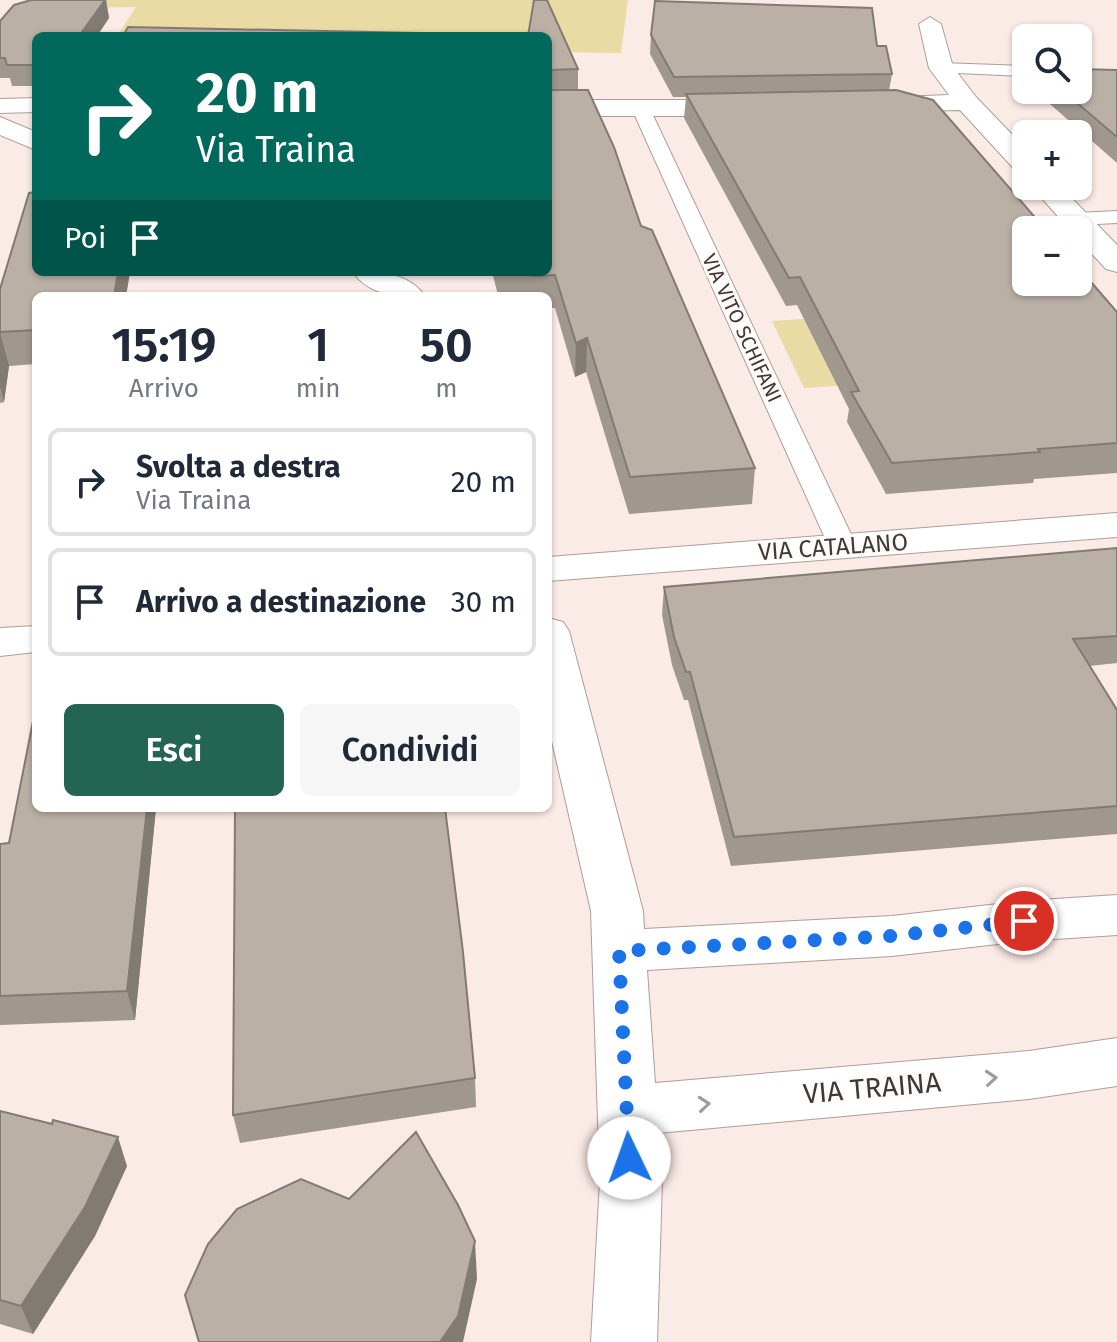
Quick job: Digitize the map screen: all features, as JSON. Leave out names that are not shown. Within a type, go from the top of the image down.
[{"type":"street","points":[[930,24],[941,68],[967,102],[1012,150]]},
{"type":"street","points":[[849,106],[967,102]]},
{"type":"street","points":[[0,106],[32,105]]},
{"type":"street","points":[[552,108],[775,108]]},
{"type":"street","points":[[0,125],[32,140]]},
{"type":"street","points":[[1059,200],[1074,216]]},
{"type":"street","points":[[1092,236],[1117,263]]},
{"type":"street","points":[[375,276],[402,292]]},
{"type":"street","name":"VIA CATALANO","points":[[552,569],[1117,525]]},
{"type":"street","points":[[0,642],[32,639]]},
{"type":"street","points":[[552,647],[617,911],[631,1181],[624,1342]]},
{"type":"street","points":[[619,951],[892,936],[1024,921],[1117,915]]},
{"type":"street","name":"VIA TRAINA","points":[[627,1111],[1029,1075],[1117,1062]]},
{"type":"lane","points":[[941,68],[1012,71]]},
{"type":"lane","name":"VIA VITO SCHIFANI","points":[[641,109],[843,547]]},
{"type":"lane","points":[[1092,218],[1117,217]]},
{"type":"shaded area","points":[[79,0],[628,0],[621,53],[552,52],[552,32],[120,32],[136,7],[71,8]]},
{"type":"shaded area","points":[[943,309],[898,382],[804,388],[772,321]]},
{"type":"building","points":[[31,0],[105,0],[82,32],[32,32],[32,65],[7,65],[5,58],[0,58],[0,21],[14,5]]},
{"type":"building","points":[[534,0],[547,0],[578,69],[552,70],[552,32],[529,32]]},
{"type":"building","points":[[655,1],[872,8],[877,46],[886,46],[892,74],[674,77],[651,35]]},
{"type":"building","points":[[128,27],[370,32],[125,32]]},
{"type":"building","points":[[1092,69],[1117,70],[1117,137],[1078,104],[1092,104]]},
{"type":"building","points":[[552,90],[588,90],[614,147],[641,226],[652,230],[755,468],[630,477],[587,338],[576,343],[555,275],[552,275]]},
{"type":"building","points":[[896,90],[933,100],[1012,191],[1012,200],[1020,200],[1034,216],[1012,216],[1012,296],[1092,296],[1092,283],[1117,312],[1117,443],[892,463],[851,392],[859,391],[800,277],[789,278],[686,94]]},
{"type":"building","points":[[29,193],[32,193],[32,276],[117,276],[115,292],[32,292],[32,330],[0,332],[0,289]]},
{"type":"building","points":[[1117,548],[1117,636],[1073,639],[1117,710],[1117,806],[734,837],[690,672],[686,672],[674,637],[664,587]]},
{"type":"building","points":[[32,726],[32,812],[147,812],[127,991],[0,996],[0,844],[9,843]]},
{"type":"building","points":[[235,812],[446,812],[475,1078],[233,1115]]},
{"type":"building","points":[[0,1111],[52,1124],[53,1120],[118,1137],[85,1207],[21,1306],[0,1300]]},
{"type":"building","points":[[416,1132],[475,1241],[458,1316],[440,1342],[199,1342],[185,1295],[208,1244],[237,1209],[301,1179],[349,1199]]},
{"type":"route","points":[[629,1158],[619,951],[892,936],[1024,921]]}]
